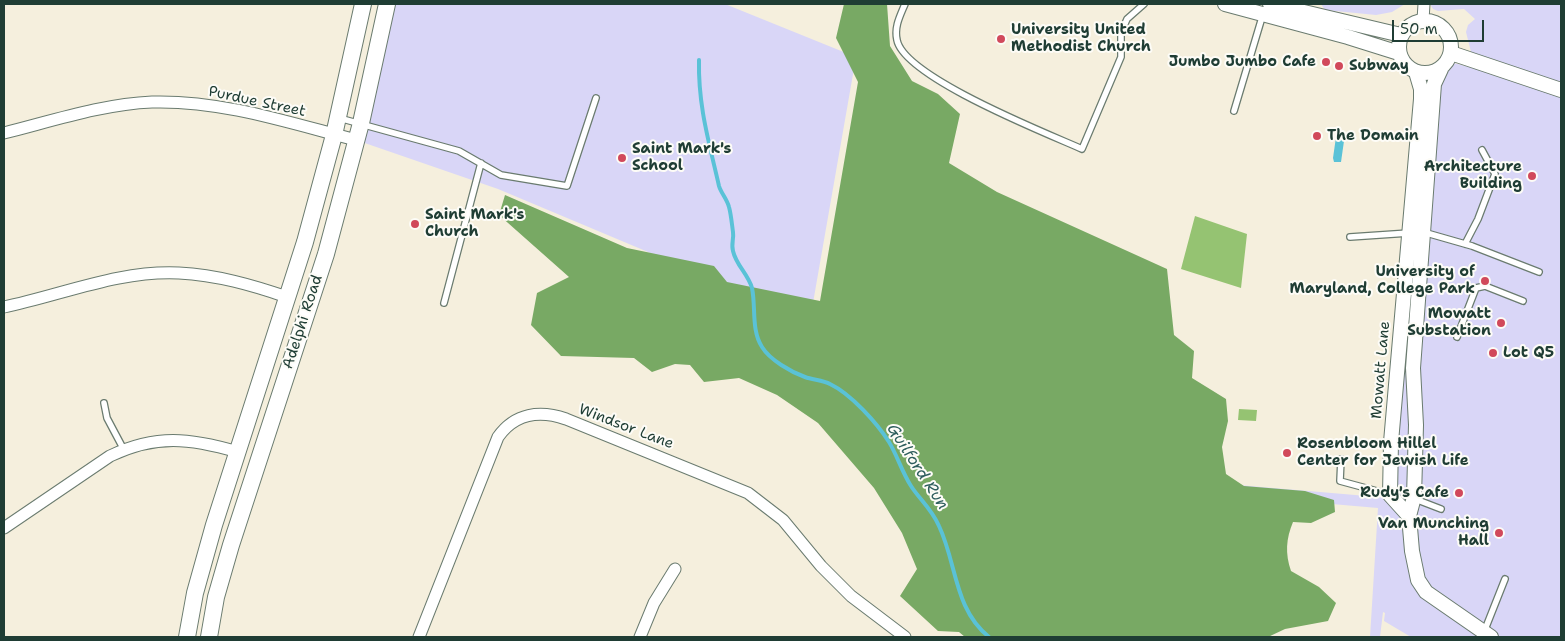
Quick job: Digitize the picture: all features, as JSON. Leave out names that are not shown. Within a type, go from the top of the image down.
[{"type":"main road","name":"Adelphi Road","points":[[187,637],[200,572],[287,297],[334,134],[363,4]]},
{"type":"main road","name":"Adelphi Road","points":[[209,637],[223,572],[326,254],[361,123],[387,4]]},
{"type":"street","points":[[1225,4],[1266,9],[1308,9],[1401,35]]},
{"type":"street","points":[[1423,20],[1424,4]]},
{"type":"street","points":[[1266,9],[1399,53]]},
{"type":"street","points":[[1423,20],[1439,24],[1448,32],[1452,42],[1451,53],[1441,69],[1433,72],[1416,72],[1405,64],[1399,53],[1401,35],[1412,24],[1423,20]]},
{"type":"street","points":[[1451,53],[1561,90]]},
{"type":"street","name":"Mowatt Lane","points":[[1390,495],[1394,392],[1417,232],[1434,84],[1441,69]]},
{"type":"street","name":"Mowatt Lane","points":[[1416,72],[1421,89],[1413,368],[1416,425],[1413,499],[1409,516],[1415,569],[1421,586],[1434,599],[1488,635]]},
{"type":"street","name":"Purdue Street","points":[[4,133],[123,106],[177,102],[230,108],[356,140]]},
{"type":"street","points":[[4,306],[120,278],[179,273],[228,279],[287,297]]},
{"type":"street","name":"Windsor Lane","points":[[419,637],[498,437],[508,425],[518,419],[544,413],[566,420],[748,493],[783,520],[821,566],[851,596],[905,637]]},
{"type":"street","points":[[4,528],[110,456],[144,443],[172,440],[206,443],[238,452]]},
{"type":"street","points":[[1390,495],[1409,516]]},
{"type":"street","points":[[640,637],[654,603],[675,569]]},
{"type":"lane","points":[[905,4],[897,24],[897,42],[908,58],[937,80],[976,101],[1082,149],[1121,57],[1122,33],[1127,19],[1144,4]]},
{"type":"lane","points":[[1234,111],[1266,9]]},
{"type":"lane","points":[[338,117],[459,151],[501,175],[568,186],[596,98]]},
{"type":"lane","points":[[1465,244],[1478,219],[1495,174],[1482,150]]},
{"type":"lane","points":[[444,303],[481,163]]},
{"type":"lane","points":[[1350,237],[1417,232],[1465,244],[1539,272]]},
{"type":"lane","points":[[1457,337],[1476,288],[1485,286],[1523,301]]},
{"type":"lane","points":[[104,403],[108,418],[124,450]]},
{"type":"lane","points":[[1341,458],[1340,481],[1390,495]]},
{"type":"lane","points":[[1413,499],[1441,509]]},
{"type":"lane","points":[[1488,635],[1505,579]]},
{"type":"shaded area","name":"Saint Mark's School","points":[[387,4],[725,4],[856,57],[810,320],[498,189],[356,140]]},
{"type":"shaded area","points":[[1321,4],[1405,4],[1392,12],[1376,15],[1325,10]]},
{"type":"shaded area","points":[[1430,4],[1561,4],[1561,637],[1411,637],[1384,621],[1385,613],[1383,612],[1380,637],[1370,637],[1378,508],[1216,494],[1215,483],[1390,498],[1423,117],[1446,61],[1477,69],[1482,59],[1471,52],[1466,32],[1468,25],[1475,19],[1464,9],[1438,11],[1433,9]]},
{"type":"green space","points":[[844,4],[887,4],[890,46],[912,81],[938,94],[960,114],[949,163],[997,192],[1167,269],[1174,335],[1194,351],[1192,378],[1226,399],[1228,421],[1222,447],[1226,474],[1244,486],[1305,491],[1334,500],[1335,512],[1311,523],[1293,522],[1287,546],[1291,571],[1319,587],[1336,603],[1328,621],[1285,629],[1268,637],[965,637],[959,632],[938,631],[900,596],[917,569],[902,533],[874,488],[818,423],[777,395],[739,378],[704,382],[690,365],[675,364],[652,372],[634,358],[561,356],[531,325],[537,293],[569,277],[499,215],[505,195],[627,248],[714,266],[727,282],[820,301],[858,82],[836,38]]},
{"type":"green space","points":[[1195,216],[1247,234],[1241,288],[1181,269]]},
{"type":"green space","points":[[1239,409],[1257,410],[1256,421],[1238,420]]},
{"type":"water","points":[[1337,130],[1344,131],[1345,134],[1341,162],[1334,162],[1333,158]]},
{"type":"waterway","name":"Guilford Run","points":[[699,60],[700,93],[708,139],[719,186],[730,210],[733,251],[752,288],[756,333],[762,347],[775,361],[787,369],[805,377],[827,383],[838,389],[855,402],[878,426],[892,447],[911,486],[936,520],[945,541],[963,600],[978,626],[989,637]]},
{"type":"place","name":"University United Methodist Church","points":[[1001,39]]},
{"type":"place","name":"Jumbo Jumbo Cafe","points":[[1326,62]]},
{"type":"place","name":"Subway","points":[[1339,66]]},
{"type":"place","name":"The Domain","points":[[1317,136]]},
{"type":"place","name":"Saint Mark's School","points":[[622,158]]},
{"type":"place","name":"Architecture Building","points":[[1532,176]]},
{"type":"place","name":"Saint Mark's Church","points":[[415,224]]},
{"type":"place","name":"University of Maryland, College Park","points":[[1485,281]]},
{"type":"place","name":"Mowatt Substation","points":[[1501,323]]},
{"type":"place","name":"Lot Q5","points":[[1493,353]]},
{"type":"place","name":"Rosenbloom Hillel Center for Jewish Life","points":[[1287,453]]},
{"type":"place","name":"Rudy's Cafe","points":[[1459,493]]},
{"type":"place","name":"Van Munching Hall","points":[[1499,533]]}]
